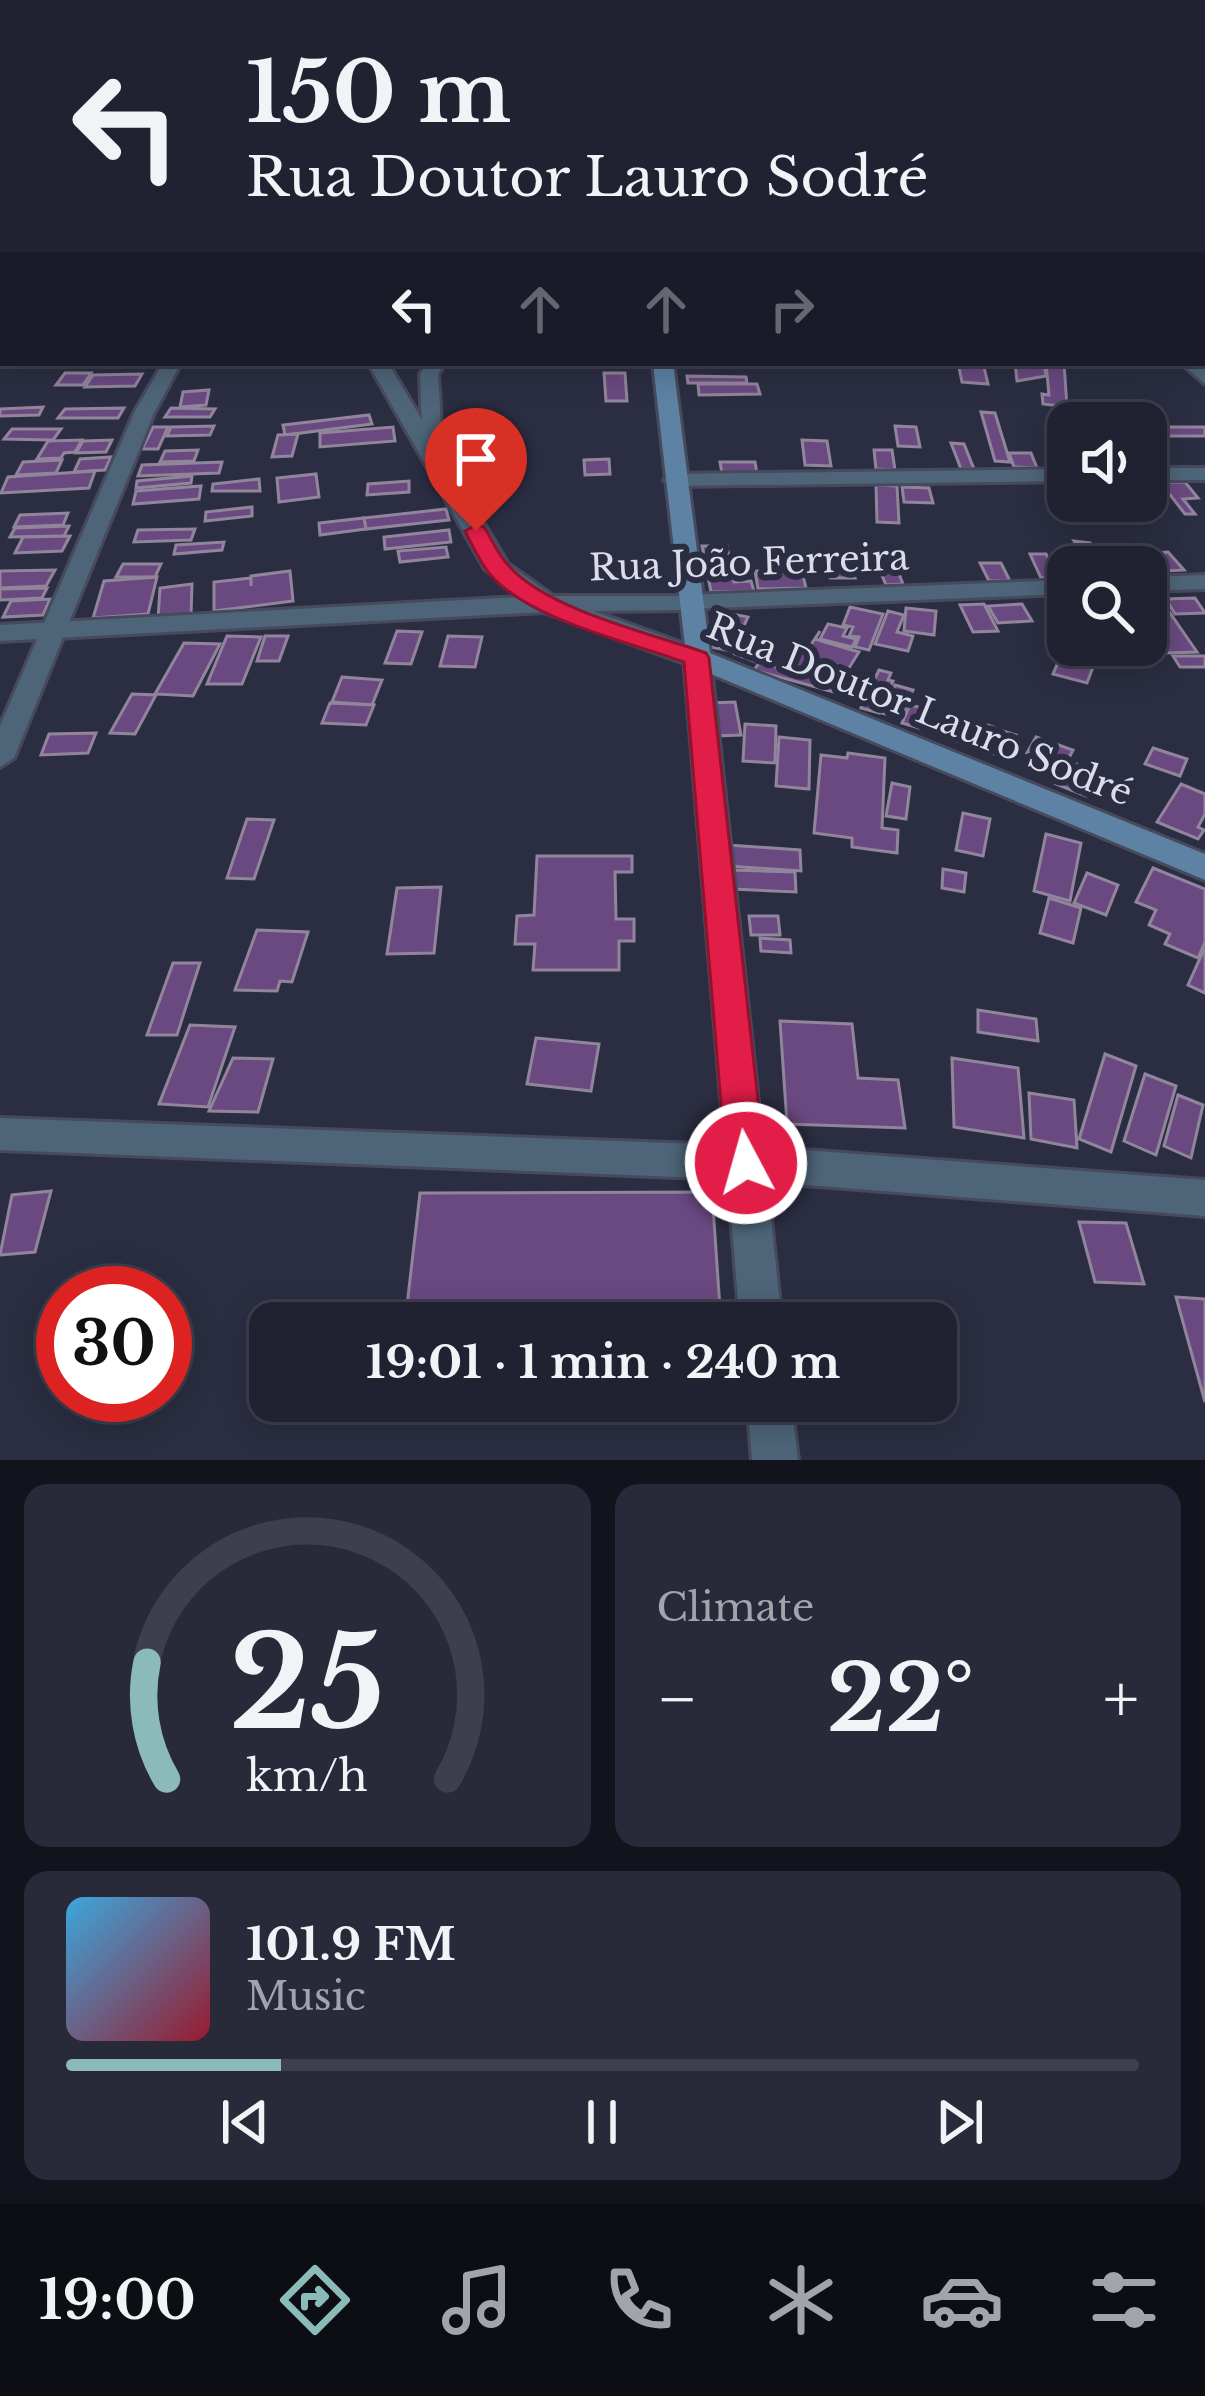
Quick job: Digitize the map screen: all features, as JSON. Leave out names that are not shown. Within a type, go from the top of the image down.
[{"type":"main road","points":[[663,366],[697,658]]},
{"type":"main road","name":"Rua Doutor Lauro Sodré","points":[[697,658],[1205,868]]},
{"type":"street","points":[[0,758],[144,413],[170,366]]},
{"type":"street","name":"Rua Doutor Lauro Sodré","points":[[380,366],[497,569],[547,604],[697,658]]},
{"type":"street","points":[[433,457],[429,374],[435,366]]},
{"type":"street","points":[[1167,474],[1205,473]]},
{"type":"street","points":[[674,480],[1047,475]]},
{"type":"street","points":[[1167,583],[1205,582]]},
{"type":"street","name":"Rua João Ferreira","points":[[0,633],[547,604],[1047,588]]},
{"type":"street","points":[[697,658],[759,1302]]},
{"type":"street","points":[[0,1134],[746,1163],[1205,1198]]},
{"type":"street","points":[[771,1422],[775,1460]]},
{"type":"building","points":[[959,366],[984,366],[988,384],[962,382]]},
{"type":"building","points":[[1015,366],[1044,366],[1046,376],[1017,381]]},
{"type":"building","points":[[1046,366],[1064,366],[1067,402],[1043,404],[1042,394],[1049,395]]},
{"type":"building","points":[[65,373],[91,373],[83,385],[56,385]]},
{"type":"building","points":[[604,373],[625,373],[627,401],[606,401]]},
{"type":"building","points":[[142,374],[135,386],[85,387],[93,375]]},
{"type":"building","points":[[687,376],[746,377],[747,383],[688,383]]},
{"type":"building","points":[[698,384],[757,384],[760,394],[699,395]]},
{"type":"building","points":[[209,390],[206,405],[180,407],[183,392]]},
{"type":"building","points":[[43,407],[39,415],[0,416],[0,409]]},
{"type":"building","points":[[124,408],[118,418],[58,418],[65,409]]},
{"type":"building","points":[[171,408],[215,409],[210,417],[165,417]]},
{"type":"building","points":[[981,412],[995,413],[1010,462],[995,461]]},
{"type":"building","points":[[369,415],[372,424],[285,435],[283,425]]},
{"type":"building","points":[[214,426],[210,435],[167,436],[171,427]]},
{"type":"building","points":[[895,426],[916,427],[920,447],[898,446]]},
{"type":"building","points":[[153,427],[168,427],[158,449],[142,449]]},
{"type":"building","points":[[393,427],[395,441],[320,447],[320,433]]},
{"type":"building","points":[[1167,427],[1205,427],[1205,436],[1167,436]]},
{"type":"building","points":[[12,429],[61,429],[53,440],[4,439]]},
{"type":"building","points":[[298,434],[292,456],[272,457],[278,435]]},
{"type":"building","points":[[82,440],[75,452],[61,458],[37,459],[48,441]]},
{"type":"building","points":[[112,440],[106,452],[76,453],[83,441]]},
{"type":"building","points":[[802,440],[827,441],[831,466],[805,465]]},
{"type":"building","points":[[951,443],[964,444],[974,469],[961,469]]},
{"type":"building","points":[[198,450],[194,461],[160,462],[165,451]]},
{"type":"building","points":[[874,450],[892,450],[895,470],[876,469]]},
{"type":"building","points":[[1009,453],[1031,453],[1037,468],[1014,467]]},
{"type":"building","points":[[111,457],[105,470],[74,472],[80,459]]},
{"type":"building","points":[[609,459],[610,474],[585,475],[584,460]]},
{"type":"building","points":[[62,460],[56,473],[16,475],[23,462]]},
{"type":"building","points":[[222,462],[219,473],[138,476],[142,465]]},
{"type":"building","points":[[720,462],[755,462],[757,474],[722,473]]},
{"type":"building","points":[[95,471],[89,488],[1,493],[8,477]]},
{"type":"building","points":[[316,474],[319,497],[279,502],[277,478]]},
{"type":"building","points":[[192,476],[191,483],[136,488],[137,481]]},
{"type":"building","points":[[259,479],[260,491],[212,491],[213,484]]},
{"type":"building","points":[[409,481],[409,492],[367,495],[368,484]]},
{"type":"building","points":[[1167,482],[1185,482],[1198,498],[1183,499],[1195,514],[1185,514],[1167,491]]},
{"type":"building","points":[[876,485],[897,486],[899,523],[877,522]]},
{"type":"building","points":[[201,486],[199,499],[133,504],[136,491]]},
{"type":"building","points":[[902,487],[929,488],[933,503],[904,502]]},
{"type":"building","points":[[252,507],[252,516],[205,521],[206,512]]},
{"type":"building","points":[[446,509],[449,520],[366,529],[364,518]]},
{"type":"building","points":[[68,513],[63,525],[14,527],[20,515]]},
{"type":"building","points":[[364,518],[366,529],[320,535],[319,523]]},
{"type":"building","points":[[69,526],[64,536],[10,537],[15,528]]},
{"type":"building","points":[[195,529],[191,540],[134,542],[138,530]]},
{"type":"building","points":[[449,530],[451,542],[385,549],[384,537]]},
{"type":"building","points":[[70,536],[62,551],[15,553],[23,537]]},
{"type":"building","points":[[224,542],[222,550],[174,554],[176,545]]},
{"type":"building","points":[[702,546],[727,546],[734,582],[751,581],[754,591],[711,592]]},
{"type":"building","points":[[446,547],[448,557],[400,562],[398,551]]},
{"type":"building","points":[[822,551],[846,551],[855,578],[830,578]]},
{"type":"building","points":[[1168,552],[1184,570],[1167,571]]},
{"type":"building","points":[[1030,554],[1047,556],[1047,578],[1041,578]]},
{"type":"building","points":[[892,556],[903,584],[886,585],[874,557]]},
{"type":"building","points":[[980,563],[1001,563],[1010,581],[989,581]]},
{"type":"building","points":[[123,564],[161,564],[155,577],[116,577]]},
{"type":"building","points":[[774,567],[801,567],[806,588],[758,589],[755,571],[776,571]]},
{"type":"building","points":[[55,570],[46,586],[0,588],[0,571]]},
{"type":"building","points":[[290,571],[293,601],[214,611],[214,582]]},
{"type":"building","points":[[157,577],[148,614],[93,618],[104,581]]},
{"type":"building","points":[[192,584],[191,615],[158,619],[160,588]]},
{"type":"building","points":[[47,588],[42,598],[0,600],[0,589]]},
{"type":"building","points":[[1195,598],[1205,613],[1175,614],[1167,599]]},
{"type":"building","points":[[50,599],[43,615],[3,617],[11,601]]},
{"type":"building","points":[[984,604],[998,631],[973,632],[960,605]]},
{"type":"building","points":[[1022,604],[1032,621],[998,623],[988,606]]},
{"type":"building","points":[[850,607],[883,614],[869,650],[855,647],[859,637],[849,636],[853,627],[843,625]]},
{"type":"building","points":[[906,608],[936,611],[934,635],[904,631]]},
{"type":"building","points":[[1167,608],[1197,652],[1167,653]]},
{"type":"building","points":[[888,611],[904,615],[897,632],[913,636],[908,651],[875,644]]},
{"type":"building","points":[[727,613],[748,617],[732,651],[710,647]]},
{"type":"building","points":[[828,624],[847,628],[843,636],[856,639],[852,647],[820,639]]},
{"type":"building","points":[[397,631],[422,632],[411,664],[385,663]]},
{"type":"building","points":[[820,631],[815,639],[859,652],[834,692],[754,670],[760,662],[784,669],[802,643],[810,646]]},
{"type":"building","points":[[227,636],[261,637],[242,684],[207,684]]},
{"type":"building","points":[[265,636],[288,636],[279,661],[257,661]]},
{"type":"building","points":[[448,636],[482,637],[475,667],[440,666]]},
{"type":"building","points":[[750,640],[771,648],[756,662],[735,654]]},
{"type":"building","points":[[184,643],[220,644],[193,696],[155,694]]},
{"type":"building","points":[[1173,656],[1205,656],[1205,667],[1180,667]]},
{"type":"building","points":[[1056,666],[1093,666],[1087,683],[1053,674]]},
{"type":"building","points":[[879,670],[891,673],[888,680],[893,681],[879,713],[861,708]]},
{"type":"building","points":[[342,677],[382,680],[372,705],[332,702]]},
{"type":"building","points":[[895,685],[913,690],[901,718],[882,713]]},
{"type":"building","points":[[132,694],[156,695],[135,734],[110,733]]},
{"type":"building","points":[[735,702],[741,735],[716,736],[710,703]]},
{"type":"building","points":[[330,703],[374,705],[366,725],[322,723]]},
{"type":"building","points":[[910,705],[927,709],[919,728],[902,723]]},
{"type":"building","points":[[965,718],[993,727],[982,749],[953,740]]},
{"type":"building","points":[[745,724],[776,726],[775,763],[743,761]]},
{"type":"building","points":[[996,729],[1016,735],[1004,757],[984,751]]},
{"type":"building","points":[[96,733],[88,753],[41,755],[49,734]]},
{"type":"building","points":[[779,737],[810,740],[809,789],[776,786]]},
{"type":"building","points":[[1036,737],[1073,750],[1065,766],[1027,753]]},
{"type":"building","points":[[1153,748],[1187,759],[1180,776],[1145,764]]},
{"type":"building","points":[[848,753],[885,758],[882,828],[898,830],[897,853],[852,847],[852,838],[814,833],[821,755],[847,758]]},
{"type":"building","points":[[1076,764],[1088,769],[1084,775],[1097,780],[1086,796],[1056,784],[1067,767]]},
{"type":"building","points":[[892,783],[910,787],[906,819],[886,816]]},
{"type":"building","points":[[1181,784],[1205,794],[1205,814],[1198,827],[1204,830],[1198,839],[1157,822]]},
{"type":"building","points":[[963,813],[990,819],[983,856],[956,850]]},
{"type":"building","points":[[247,819],[274,820],[254,879],[227,878]]},
{"type":"building","points":[[1046,834],[1081,843],[1070,901],[1034,891]]},
{"type":"building","points":[[728,845],[800,850],[801,871],[727,866]]},
{"type":"building","points":[[537,856],[632,856],[632,872],[615,872],[616,919],[634,919],[634,941],[619,941],[619,970],[533,970],[535,944],[515,944],[517,916],[534,915]]},
{"type":"building","points":[[1153,868],[1205,889],[1205,942],[1198,958],[1165,944],[1170,934],[1149,925],[1156,910],[1136,902]]},
{"type":"building","points":[[943,869],[966,873],[964,892],[942,888]]},
{"type":"building","points":[[732,870],[795,872],[796,892],[733,889]]},
{"type":"building","points":[[1087,873],[1118,885],[1106,915],[1074,903]]},
{"type":"building","points":[[441,887],[434,953],[387,954],[397,888]]},
{"type":"building","points":[[1049,898],[1081,908],[1073,943],[1040,933]]},
{"type":"building","points":[[749,916],[778,916],[780,935],[751,935]]},
{"type":"building","points":[[257,930],[308,932],[292,982],[280,981],[277,991],[235,990]]},
{"type":"building","points":[[760,938],[790,940],[791,953],[761,951]]},
{"type":"building","points":[[1205,947],[1205,993],[1188,985]]},
{"type":"building","points":[[173,963],[200,963],[177,1035],[147,1035]]},
{"type":"building","points":[[978,1010],[1036,1019],[1038,1041],[978,1032]]},
{"type":"building","points":[[780,1021],[852,1024],[858,1078],[898,1080],[905,1128],[787,1124]]},
{"type":"building","points":[[190,1025],[235,1027],[208,1107],[159,1104]]},
{"type":"building","points":[[536,1038],[599,1044],[591,1091],[527,1084]]},
{"type":"building","points":[[1105,1054],[1136,1066],[1111,1152],[1079,1139]]},
{"type":"building","points":[[233,1058],[273,1059],[258,1112],[209,1111]]},
{"type":"building","points":[[952,1058],[1018,1068],[1024,1138],[954,1127]]},
{"type":"building","points":[[1145,1074],[1176,1086],[1156,1155],[1124,1141]]},
{"type":"building","points":[[1029,1093],[1074,1100],[1077,1148],[1031,1139]]},
{"type":"building","points":[[1178,1095],[1203,1105],[1191,1158],[1164,1146]]},
{"type":"building","points":[[51,1191],[35,1252],[0,1255],[12,1195]]},
{"type":"building","points":[[712,1192],[720,1302],[407,1302],[420,1193]]},
{"type":"building","points":[[1079,1222],[1126,1223],[1144,1284],[1095,1282]]},
{"type":"building","points":[[1176,1297],[1205,1299],[1205,1402]]},
{"type":"route","points":[[476,531],[497,569],[547,604],[697,658],[746,1163]]}]
